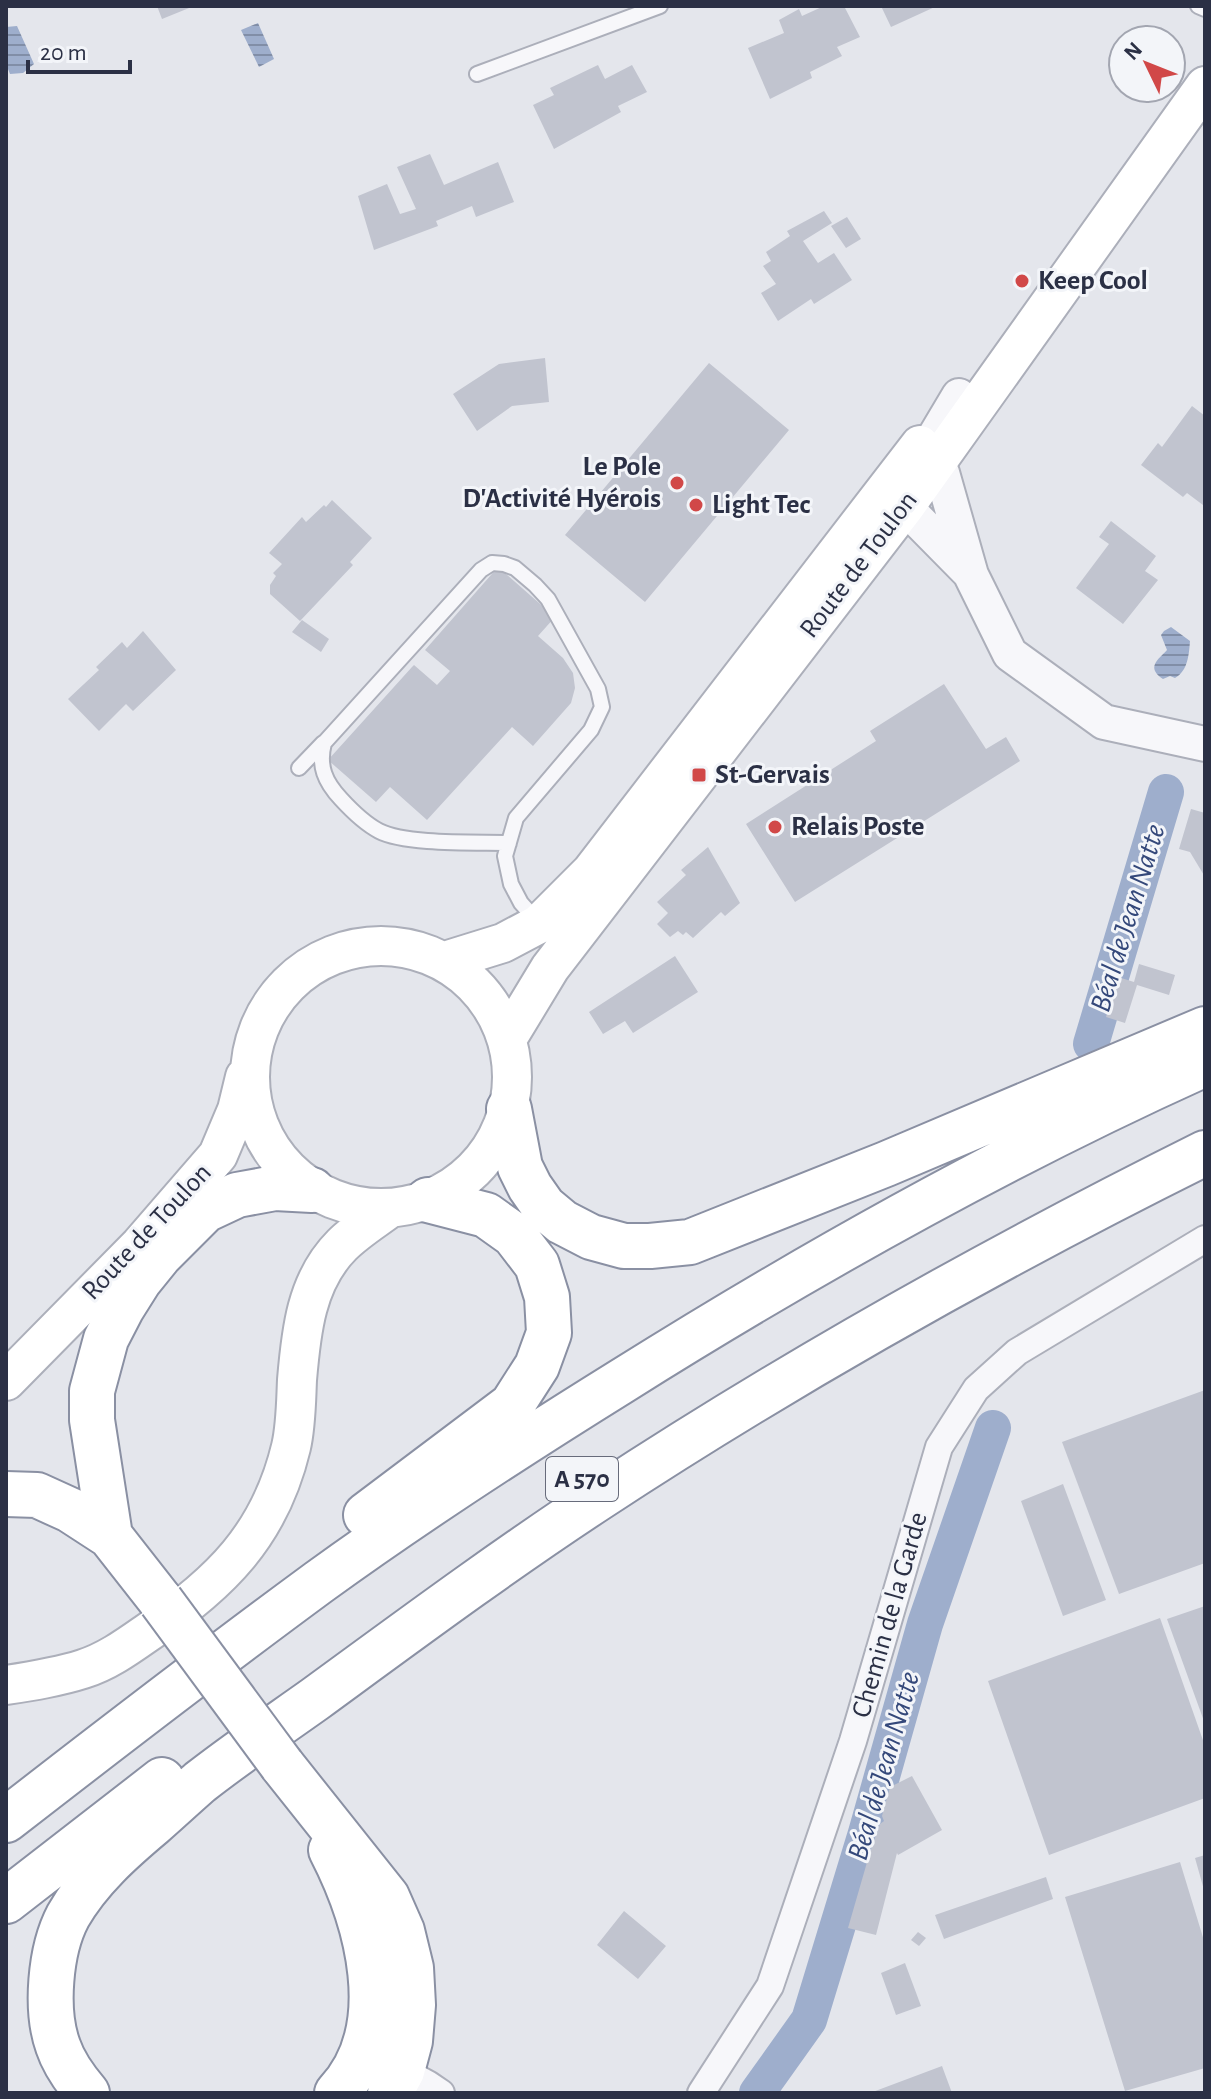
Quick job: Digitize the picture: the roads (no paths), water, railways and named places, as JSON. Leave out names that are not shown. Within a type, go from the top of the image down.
[{"type":"highway","points":[[509,1109],[520,1167],[544,1207],[562,1222],[591,1237],[624,1246],[690,1242],[886,1164],[1205,1029]]},
{"type":"highway","name":"A 570","points":[[6,1820],[321,1581],[504,1455],[714,1323],[938,1194],[1135,1095],[1205,1064]]},
{"type":"highway","name":"A 570","points":[[6,1901],[269,1697],[475,1551],[685,1410],[926,1267],[1205,1130]]},
{"type":"highway","points":[[87,2093],[74,2077],[58,2046],[51,2012],[56,1950],[68,1917],[95,1878],[203,1780],[463,1591],[595,1500],[732,1413],[1083,1214],[1205,1153]]},
{"type":"highway","points":[[110,1536],[92,1420],[92,1391],[106,1339],[122,1308],[160,1255],[205,1210],[237,1195],[275,1188],[312,1190]]},
{"type":"highway","points":[[6,1782],[512,1405],[537,1366],[549,1333],[547,1297],[537,1265],[514,1235],[486,1215],[409,1204]]},
{"type":"highway","points":[[127,1259],[100,1302],[79,1358],[72,1395],[71,1429],[76,1464],[110,1536],[288,1773],[387,1897],[402,1931],[411,1968],[413,2005],[410,2041],[372,2083]]},
{"type":"highway","points":[[6,1494],[37,1495],[70,1510],[110,1536]]},
{"type":"highway","points":[[288,1773],[334,1854],[363,1928],[372,1999],[368,2037],[372,2083]]},
{"type":"main road","name":"Route de Toulon","points":[[507,1039],[550,968],[892,501],[959,396],[1205,86]]},
{"type":"main road","name":"Route de Toulon","points":[[445,961],[503,943],[539,924],[591,872],[892,501],[924,468],[1205,86]]},
{"type":"main road","points":[[6,1685],[86,1668],[113,1655],[195,1599],[223,1574],[251,1540],[283,1474],[292,1444],[306,1308],[325,1266],[342,1245],[409,1204],[464,1179],[492,1147],[509,1109],[512,1074],[507,1039],[494,1008],[472,982],[445,961],[405,947],[362,946],[322,959],[287,984],[262,1019],[250,1059],[250,1098],[261,1134],[282,1165],[312,1190],[349,1205],[409,1204]]},
{"type":"main road","name":"Route de Toulon","points":[[6,1381],[127,1259],[218,1155],[237,1110],[250,1059]]},
{"type":"street","points":[[959,396],[924,468],[942,473],[971,575],[1010,654],[1104,722],[1205,744]]},
{"type":"street","points":[[892,501],[971,575]]},
{"type":"street","name":"Chemin de la Garde","points":[[701,2093],[770,1986],[853,1741],[939,1447],[976,1389],[1017,1352],[1205,1239]]},
{"type":"street","points":[[372,2083],[432,2086],[441,2093]]},
{"type":"lane","points":[[477,74],[660,6]]},
{"type":"lane","points":[[1198,6],[1205,9]]},
{"type":"lane","points":[[299,768],[481,570],[492,563],[515,568],[548,599],[598,689],[602,707],[591,730],[516,818],[505,856],[511,884],[521,903],[539,924]]},
{"type":"lane","points":[[324,743],[320,757],[331,789],[357,817],[380,832],[406,839],[509,843]]},
{"type":"water","points":[[258,23],[274,59],[259,67],[241,30]]},
{"type":"water","points":[[17,26],[34,64],[23,73],[10,74],[6,64],[6,27]]},
{"type":"water","points":[[1171,627],[1190,641],[1189,651],[1185,667],[1179,675],[1163,679],[1154,667],[1167,650],[1161,635]]},
{"type":"waterway","name":"Béal de Jean Natte","points":[[1091,1044],[1166,792]]},
{"type":"waterway","name":"Béal de Jean Natte","points":[[757,2093],[809,2020],[925,1624],[993,1428]]},
{"type":"place","name":"Keep Cool","points":[[1022,281]]},
{"type":"place","name":"Le Pole D'Activité Hyérois","points":[[677,483]]},
{"type":"place","name":"Light Tec","points":[[696,505]]},
{"type":"place","name":"St-Gervais","points":[[699,775]]},
{"type":"place","name":"Relais Poste","points":[[775,827]]}]
